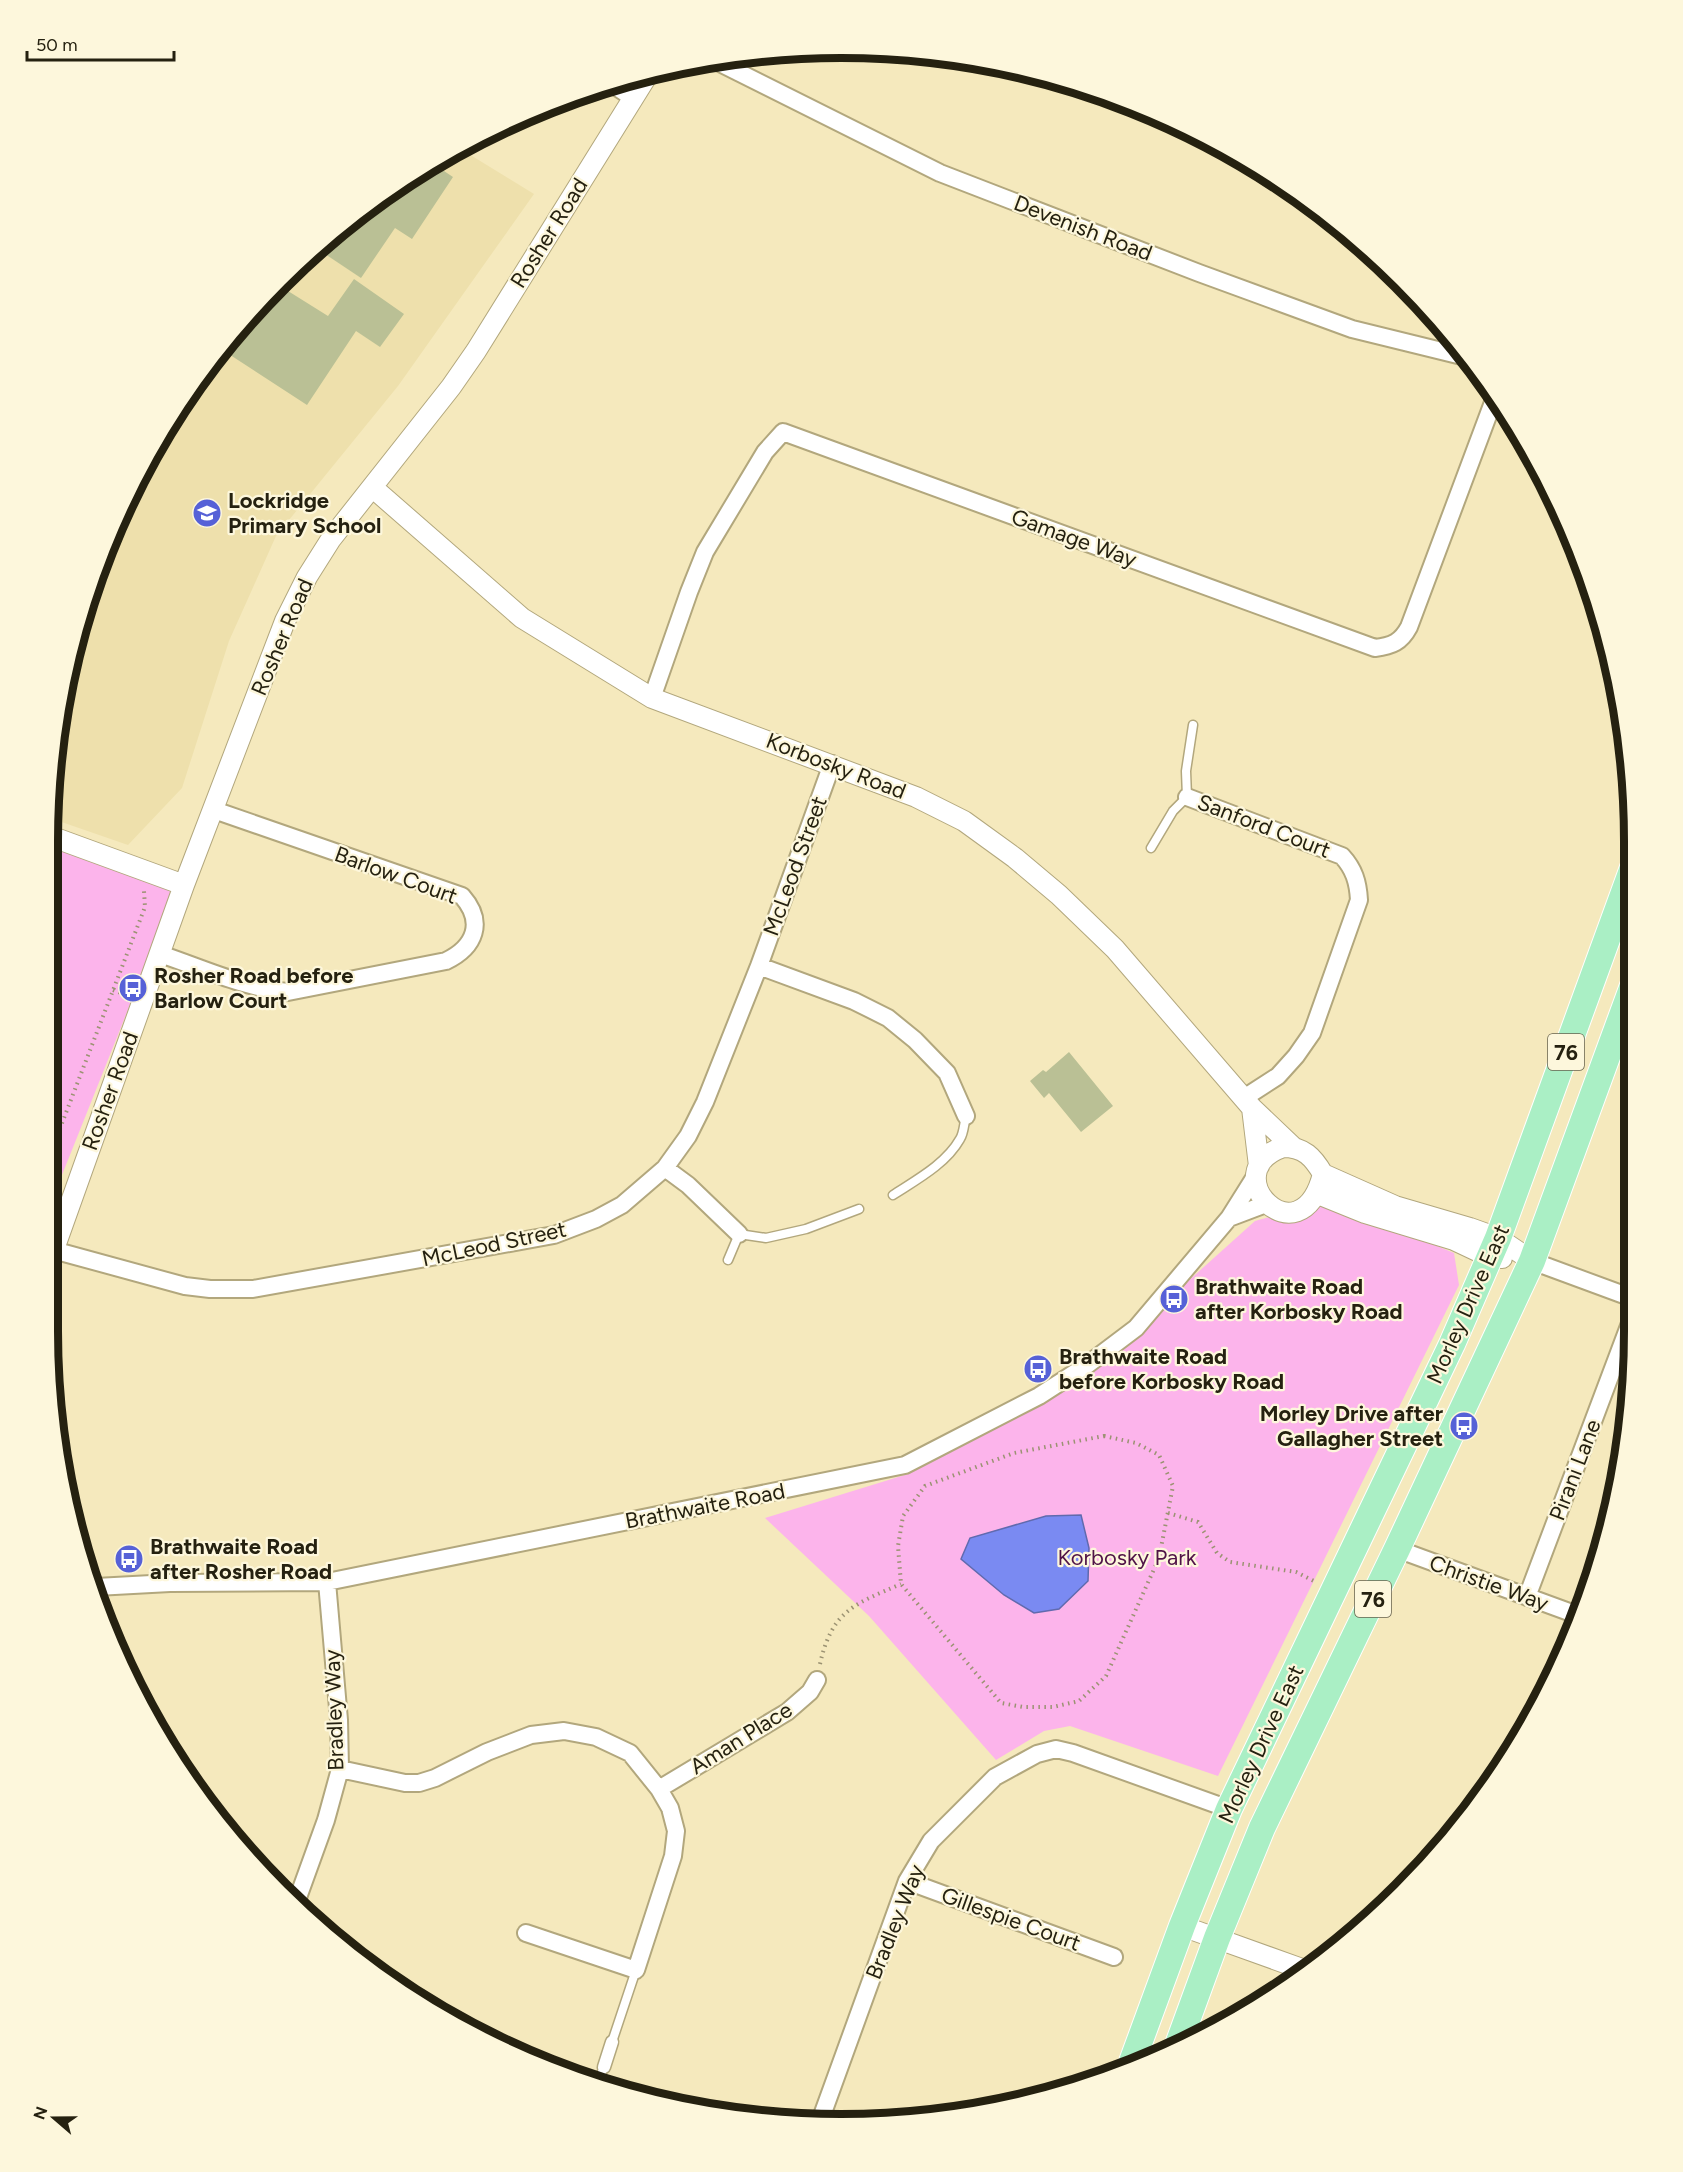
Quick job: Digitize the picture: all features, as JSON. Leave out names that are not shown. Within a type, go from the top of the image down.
[{"type":"main road","name":"Morley Drive East","points":[[1134,2057],[1182,1926],[1229,1809],[1452,1344],[1494,1247],[1624,892]]},
{"type":"main road","name":"Morley Drive East","points":[[1181,2036],[1217,1938],[1262,1828],[1397,1549],[1532,1261],[1624,1009]]},
{"type":"street","name":"Devenish Road","points":[[728,67],[940,173],[1199,273],[1352,328],[1454,354]]},
{"type":"street","name":"Rosher Road","points":[[58,1236],[184,885],[285,621],[307,576],[331,539],[452,387],[642,84]]},
{"type":"street","points":[[622,90],[633,98]]},
{"type":"street","name":"Gamage Way","points":[[652,698],[705,552],[765,452],[783,432],[1376,648],[1397,643],[1409,627],[1492,405]]},
{"type":"street","name":"Korbosky Road","points":[[372,487],[522,618],[652,698],[916,796],[964,821],[1016,858],[1059,895],[1115,949],[1248,1103],[1293,1147]]},
{"type":"street","name":"McLeod Street","points":[[58,1260],[185,1286],[210,1289],[253,1289],[554,1234],[596,1219],[622,1205],[665,1168],[688,1136],[705,1102],[759,966],[832,764]]},
{"type":"street","name":"Sanford Court","points":[[1187,797],[1342,856],[1351,866],[1358,885],[1359,900],[1312,1033],[1278,1076],[1248,1103]]},
{"type":"street","name":"Barlow Court","points":[[160,954],[250,985],[288,992],[446,961],[460,954],[468,946],[474,934],[474,920],[470,905],[462,896],[214,810]]},
{"type":"street","points":[[58,839],[184,885]]},
{"type":"street","points":[[759,966],[854,1001],[888,1018],[915,1040],[947,1073],[966,1116]]},
{"type":"street","points":[[1248,1103],[1257,1170],[1256,1186],[1266,1204],[1284,1213],[1304,1209],[1318,1194],[1323,1174]]},
{"type":"street","points":[[1257,1170],[1265,1157],[1273,1151],[1293,1147],[1311,1156],[1323,1174],[1395,1206],[1470,1228],[1494,1247]]},
{"type":"street","points":[[665,1168],[688,1185],[739,1234]]},
{"type":"street","name":"Brathwaite Road","points":[[102,1587],[327,1582],[905,1465],[1039,1396],[1087,1365],[1136,1328],[1229,1218],[1257,1170]]},
{"type":"street","points":[[1318,1194],[1365,1213],[1454,1240],[1494,1247],[1624,1295]]},
{"type":"street","name":"Brathwaite Road","points":[[1229,1218],[1266,1204]]},
{"type":"street","name":"Pirani Lane","points":[[1527,1597],[1624,1340]]},
{"type":"street","name":"Christie Way","points":[[1397,1549],[1571,1613]]},
{"type":"street","name":"Bradley Way","points":[[299,1894],[326,1820],[340,1769],[339,1720],[327,1582]]},
{"type":"street","name":"Aman Place","points":[[659,1789],[787,1712],[810,1692],[817,1680]]},
{"type":"street","points":[[340,1769],[405,1783],[419,1783],[531,1735],[564,1731],[596,1737],[630,1753],[659,1789],[670,1808],[676,1831],[674,1856],[636,1970],[526,1933]]},
{"type":"street","name":"Bradley Way","points":[[823,2113],[907,1881],[931,1841],[995,1777],[1037,1754],[1056,1749],[1229,1809]]},
{"type":"street","name":"Gillespie Court","points":[[907,1881],[1114,1957]]},
{"type":"street","points":[[1182,1926],[1297,1967]]},
{"type":"street","points":[[604,2067],[612,2042]]},
{"type":"lane","points":[[1151,848],[1173,812],[1187,797],[1186,771],[1193,725]]},
{"type":"lane","points":[[893,1194],[926,1173],[947,1155],[961,1138],[966,1116]]},
{"type":"lane","points":[[728,1260],[739,1234],[766,1238],[806,1229],[859,1209]]},
{"type":"lane","points":[[612,2042],[636,1970]]},
{"type":"lane","points":[[600,2075],[604,2067]]},
{"type":"path","points":[[58,1133],[144,907],[144,890],[132,877],[137,867]]},
{"type":"path","points":[[1104,1436],[1136,1443],[1159,1455],[1173,1485],[1159,1558],[1106,1676],[1079,1701],[1053,1707],[1023,1707],[1001,1702],[902,1584],[898,1546],[903,1516],[925,1485],[1014,1453],[1104,1436]]},
{"type":"path","points":[[1168,1513],[1198,1522],[1218,1553],[1230,1562],[1296,1572],[1323,1586]]},
{"type":"path","points":[[817,1680],[825,1642],[835,1623],[860,1602],[902,1584]]},
{"type":"shaded area","name":"Lockridge Primary School","points":[[468,153],[534,194],[398,386],[276,536],[229,641],[182,788],[128,845],[59,821],[65,739],[85,639],[118,542],[139,495],[190,406],[253,325],[288,288],[365,220],[406,190]]},
{"type":"green space","points":[[58,839],[179,882],[58,1185]]},
{"type":"green space","name":"Korbosky Park","points":[[1327,1201],[1454,1253],[1459,1285],[1218,1776],[1070,1726],[1044,1731],[996,1760],[869,1616],[765,1518],[908,1474],[1077,1381],[1255,1221]]},
{"type":"water","points":[[1081,1515],[1089,1548],[1088,1581],[1059,1609],[1034,1613],[1004,1595],[961,1559],[970,1538],[1046,1516]]},
{"type":"building","points":[[441,169],[453,177],[412,239],[395,228],[361,278],[324,254],[406,190]]},
{"type":"building","points":[[354,279],[404,314],[380,347],[356,331],[307,405],[229,354],[286,290],[328,316]]},
{"type":"building","points":[[1069,1052],[1113,1106],[1081,1132],[1049,1093],[1044,1098],[1030,1081],[1043,1070],[1046,1072]]},
{"type":"place","name":"Lockridge Primary School","points":[[207,513]]},
{"type":"place","name":"Rosher Road before Barlow Court","points":[[133,988]]},
{"type":"place","name":"Brathwaite Road after Korbosky Road","points":[[1174,1299]]},
{"type":"place","name":"Brathwaite Road before Korbosky Road","points":[[1038,1369]]},
{"type":"place","name":"Morley Drive after Gallagher Street","points":[[1464,1426]]},
{"type":"place","name":"Brathwaite Road after Rosher Road","points":[[129,1559]]}]
